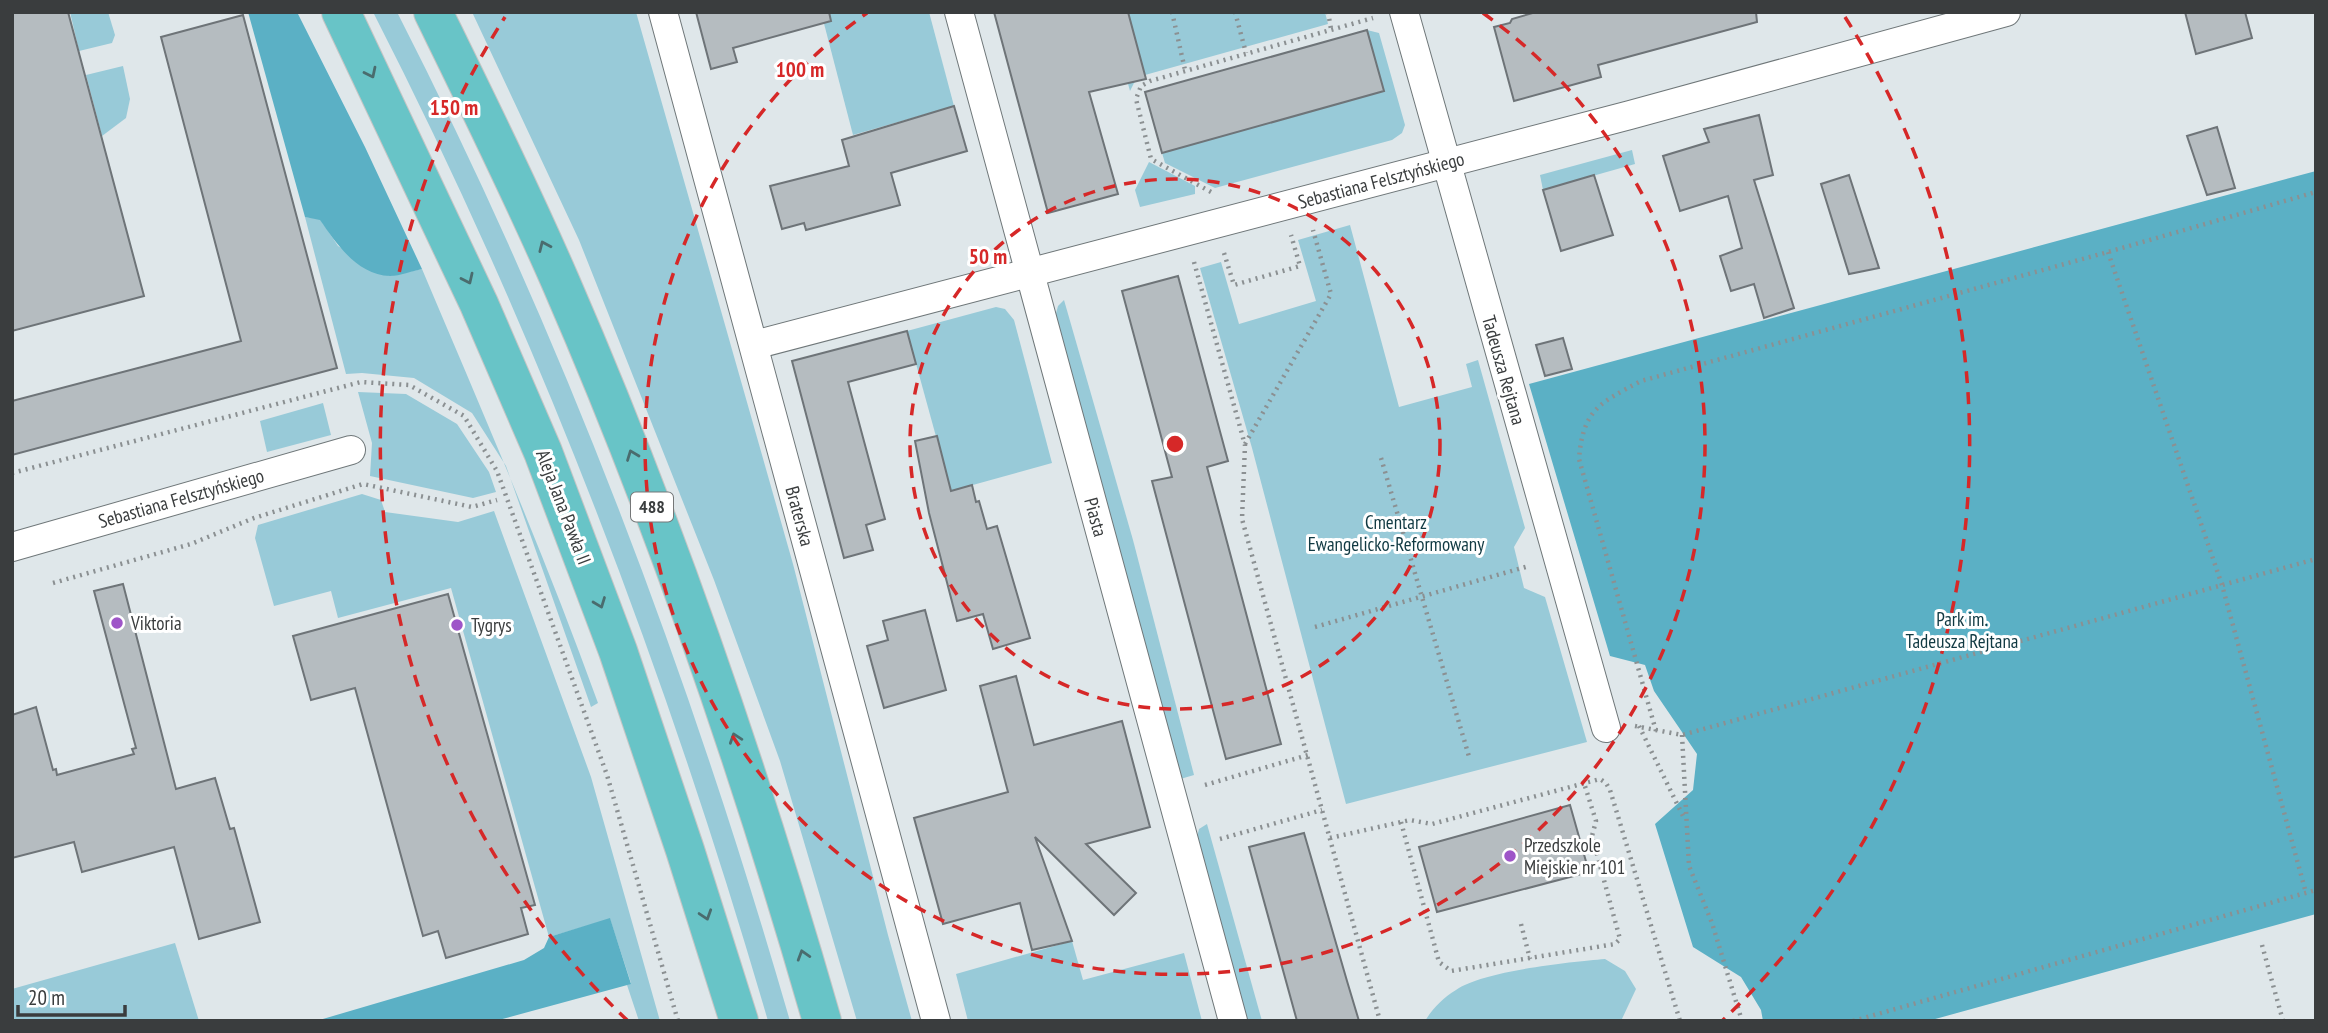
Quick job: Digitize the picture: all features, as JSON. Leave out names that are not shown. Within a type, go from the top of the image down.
[{"type":"main road","name":"Aleja Jana Pawła II","points":[[341,12],[479,304],[543,452],[622,663],[739,1021]]},
{"type":"main road","name":"488","points":[[433,12],[562,285],[667,547],[751,785],[822,1021]]},
{"type":"street","name":"Braterska","points":[[663,12],[936,1021]]},
{"type":"street","name":"Piasta","points":[[959,12],[1233,1021]]},
{"type":"street","name":"Sebastiana Felsztyńskiego","points":[[754,345],[1030,274],[2006,12]]},
{"type":"street","name":"Tadeusza Rejtana","points":[[1392,14],[1446,163],[1606,728]]},
{"type":"street","name":"Sebastiana Felsztyńskiego","points":[[12,547],[351,450]]},
{"type":"path","points":[[1172,12],[1185,70]]},
{"type":"path","points":[[1235,12],[1246,53]]},
{"type":"path","points":[[1328,12],[1331,29]]},
{"type":"path","points":[[1212,192],[1151,159],[1136,99],[1137,92],[1144,84],[1185,70],[1392,14]]},
{"type":"path","points":[[1657,731],[1579,458],[1581,436],[1592,411],[1641,381],[2316,192]]},
{"type":"path","points":[[1245,445],[1331,294],[1313,229]]},
{"type":"path","points":[[1224,253],[1234,285],[1300,266],[1291,235]]},
{"type":"path","points":[[2108,252],[2222,585],[2306,893]]},
{"type":"path","points":[[1194,261],[1245,445],[1242,519],[1380,1021]]},
{"type":"path","points":[[12,473],[361,382],[409,385],[464,416],[497,471],[607,775],[678,1021]]},
{"type":"path","points":[[1381,458],[1470,760]]},
{"type":"path","points":[[53,583],[191,544],[254,518],[363,484],[472,507],[497,500]]},
{"type":"path","points":[[1606,728],[1639,726],[1682,735],[2316,559]]},
{"type":"path","points":[[1315,627],[1531,565]]},
{"type":"path","points":[[1639,726],[1686,822]]},
{"type":"path","points":[[1682,735],[1689,866],[1712,923],[1742,1021]]},
{"type":"path","points":[[1205,785],[1308,755]]},
{"type":"path","points":[[1330,838],[1410,820],[1432,824],[1600,779],[1610,790],[1679,1021]]},
{"type":"path","points":[[1401,822],[1439,962],[1451,971],[1615,944],[1620,939],[1592,836],[1596,821],[1584,783]]},
{"type":"path","points":[[1220,839],[1322,810]]},
{"type":"path","points":[[1853,1021],[2316,890]]},
{"type":"path","points":[[1521,925],[1530,959]]},
{"type":"path","points":[[2262,945],[2283,1021]]},
{"type":"green space","points":[[70,12],[108,12],[115,35],[112,43],[79,51]]},
{"type":"green space","points":[[248,12],[297,12],[365,147],[422,269],[390,276],[367,270],[349,256],[320,220],[305,217]]},
{"type":"green space","points":[[373,12],[397,12],[514,257],[567,381],[618,507],[710,762],[790,1021],[768,1021],[687,762],[595,507],[490,257]]},
{"type":"green space","points":[[472,12],[636,12],[793,564],[912,1021],[857,1021],[780,761],[714,580],[579,240]]},
{"type":"green space","points":[[821,12],[929,12],[954,106],[853,135]]},
{"type":"green space","points":[[1128,12],[1325,12],[1328,24],[1145,75],[1134,83],[1130,91],[1119,51],[1137,45]]},
{"type":"green space","points":[[1367,30],[1379,33],[1405,125],[1402,133],[1392,140],[1215,188],[1165,163],[1162,153],[1384,90]]},
{"type":"green space","points":[[123,66],[130,99],[126,118],[102,136],[86,75]]},
{"type":"green space","points":[[1632,150],[1635,164],[1543,190],[1540,175]]},
{"type":"green space","points":[[1149,162],[1195,186],[1195,194],[1140,207],[1135,190]]},
{"type":"green space","name":"Park im. Tadeusza Rejtana","points":[[2316,171],[2316,914],[1928,1021],[1763,1021],[1761,1010],[1741,977],[1693,947],[1655,824],[1693,790],[1697,754],[1654,691],[1645,665],[1610,656],[1529,384]]},
{"type":"green space","points":[[305,217],[320,219],[338,246],[389,276],[422,269],[504,462],[472,413],[414,378],[346,374]]},
{"type":"green space","name":"Cmentarz Ewangelicko-Reformowany","points":[[1350,225],[1399,407],[1472,387],[1466,364],[1478,360],[1525,528],[1514,547],[1524,588],[1545,597],[1587,742],[1346,804],[1252,448],[1200,268],[1221,262],[1239,324],[1316,301],[1298,240]]},
{"type":"green space","points":[[1064,300],[1133,540],[1194,775],[1177,780],[1055,317],[1058,306]]},
{"type":"green space","points":[[996,307],[1005,309],[1014,320],[1052,463],[951,491],[907,331]]},
{"type":"green space","points":[[358,392],[406,394],[457,424],[489,472],[496,492],[473,498],[370,476],[372,443]]},
{"type":"green space","points":[[323,403],[331,435],[267,452],[260,421]]},
{"type":"green space","points":[[511,479],[598,703],[591,707]]},
{"type":"green space","points":[[362,494],[381,500],[385,512],[458,522],[494,511],[591,777],[660,1021],[639,1021],[627,985],[631,983],[610,919],[549,937],[451,588],[338,618],[331,591],[274,606],[255,538],[258,525]]},
{"type":"green space","points":[[1207,824],[1262,1021],[1246,1021],[1197,837],[1199,829]]},
{"type":"green space","points":[[610,918],[631,984],[495,1021],[316,1021],[524,960],[544,948],[549,937]]},
{"type":"green space","points":[[1072,941],[1083,980],[1184,953],[1202,1021],[968,1021],[956,974]]},
{"type":"green space","points":[[175,943],[199,1021],[12,1021],[12,989]]},
{"type":"green space","points":[[1605,959],[1625,971],[1636,989],[1621,1021],[1425,1021],[1443,1000],[1469,983],[1528,968]]},
{"type":"building","points":[[12,12],[68,12],[144,296],[12,331]]},
{"type":"building","points":[[696,12],[829,12],[831,21],[733,48],[737,62],[711,69]]},
{"type":"building","points":[[994,12],[1128,12],[1146,79],[1089,92],[1118,194],[1048,213]]},
{"type":"building","points":[[1536,12],[1756,12],[1757,22],[1598,65],[1601,77],[1514,101],[1494,27]]},
{"type":"building","points":[[2185,12],[2245,12],[2252,38],[2196,54]]},
{"type":"building","points":[[243,15],[337,368],[12,455],[12,401],[241,341],[161,37]]},
{"type":"building","points":[[1367,30],[1384,91],[1162,153],[1145,92]]},
{"type":"building","points":[[954,106],[967,151],[891,173],[900,205],[806,230],[804,223],[782,229],[770,186],[849,166],[842,140]]},
{"type":"building","points":[[1759,115],[1773,175],[1754,180],[1794,308],[1764,318],[1754,284],[1731,291],[1720,256],[1742,248],[1728,196],[1680,211],[1663,156],[1709,142],[1704,129]]},
{"type":"building","points":[[2217,127],[2235,188],[2207,195],[2187,136]]},
{"type":"building","points":[[1594,175],[1613,235],[1561,251],[1543,190]]},
{"type":"building","points":[[1849,175],[1879,268],[1849,274],[1821,184]]},
{"type":"building","points":[[1178,276],[1228,461],[1207,467],[1281,744],[1226,759],[1152,481],[1172,477],[1122,291]]},
{"type":"building","points":[[907,331],[916,364],[848,382],[885,519],[866,525],[873,550],[844,558],[792,361]]},
{"type":"building","points":[[1563,338],[1572,369],[1545,376],[1536,345]]},
{"type":"building","points":[[937,436],[951,491],[972,485],[987,529],[997,526],[1030,638],[993,649],[983,614],[957,621],[929,513],[915,441]]},
{"type":"building","points":[[123,584],[176,789],[215,778],[230,829],[234,828],[260,922],[199,939],[174,847],[82,872],[74,842],[12,858],[12,715],[36,707],[53,770],[56,769],[57,775],[134,754],[132,749],[136,748],[94,591]]},
{"type":"building","points":[[448,594],[535,905],[521,908],[528,934],[446,958],[438,931],[423,936],[355,688],[311,700],[293,636]]},
{"type":"building","points":[[925,610],[946,690],[884,708],[867,646],[888,640],[883,621]]},
{"type":"building","points":[[1016,676],[1034,745],[1122,721],[1150,827],[1086,844],[1136,893],[1114,915],[1035,837],[1072,941],[1032,950],[1020,903],[943,924],[914,818],[1008,792],[980,686]]},
{"type":"building","points":[[1570,805],[1589,872],[1437,912],[1419,847]]},
{"type":"building","points":[[1304,833],[1359,1021],[1297,1021],[1249,847]]},
{"type":"place","name":"Viktoria","points":[[117,623]]},
{"type":"place","name":"Tygrys","points":[[457,625]]},
{"type":"place","name":"Przedszkole Miejskie nr 101","points":[[1510,856]]}]
